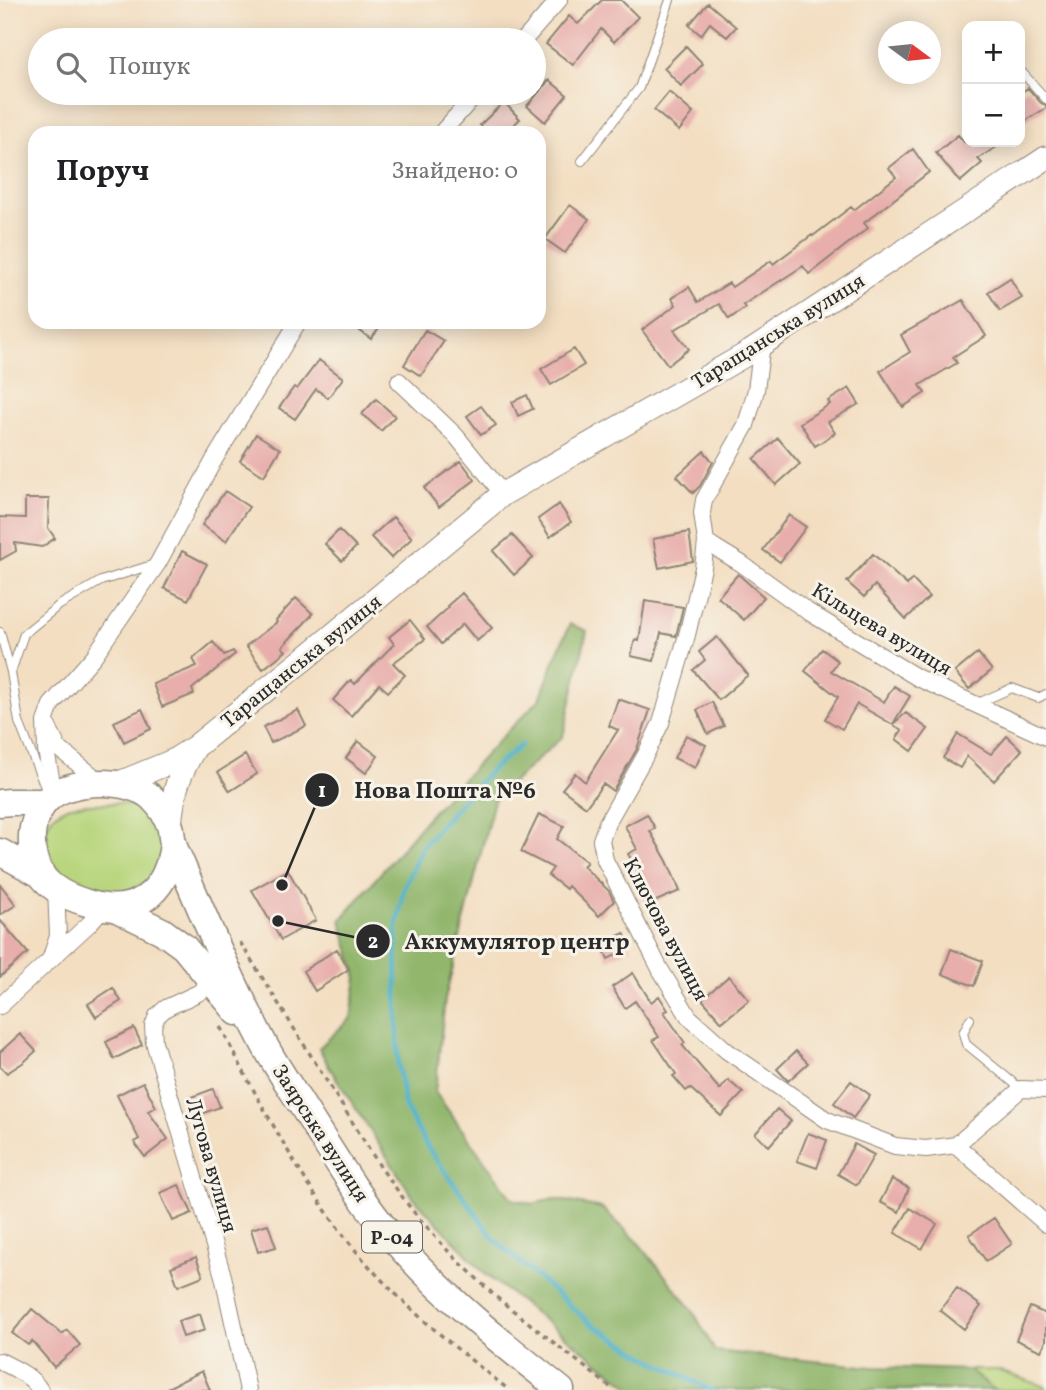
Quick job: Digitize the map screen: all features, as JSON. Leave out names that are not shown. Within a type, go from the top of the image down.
[{"type":"main road","name":"Таращанська вулиця","points":[[109,784],[173,761],[195,747],[503,494],[762,344],[1046,158]]},
{"type":"main road","name":"Таращанська вулиця","points":[[172,835],[172,804],[180,772],[195,747]]},
{"type":"main road","name":"Р-04","points":[[0,803],[49,798],[68,788],[84,784],[137,788],[151,797],[162,810],[172,835]]},
{"type":"main road","points":[[49,798],[33,827],[32,844],[34,858],[49,882]]},
{"type":"main road","points":[[110,908],[133,905],[158,887],[171,859],[172,835]]},
{"type":"main road","name":"Заярська вулиця","points":[[172,835],[211,934],[265,1046],[353,1187],[396,1242],[461,1307],[561,1390]]},
{"type":"main road","name":"Р-04","points":[[0,852],[73,899],[110,908]]},
{"type":"main road","name":"Заярська вулиця","points":[[110,908],[147,922],[184,947],[265,1046]]},
{"type":"street","points":[[534,28],[559,0]]},
{"type":"street","points":[[448,126],[466,105]]},
{"type":"street","points":[[49,798],[45,722],[51,705],[94,656],[158,564],[214,460],[294,329]]},
{"type":"street","name":"Ключова вулиця","points":[[762,344],[756,390],[746,425],[704,500],[704,568],[661,723],[607,823],[601,841],[605,860],[660,969],[688,1017],[727,1051],[827,1120],[895,1146],[926,1149],[956,1145]]},
{"type":"street","points":[[399,381],[456,436],[503,494]]},
{"type":"street","name":"Кільцева вулиця","points":[[706,542],[807,611],[907,671],[958,698],[1046,737]]},
{"type":"street","points":[[45,722],[58,748],[109,784]]},
{"type":"street","points":[[49,882],[58,936],[50,959]]},
{"type":"street","points":[[0,1006],[110,908]]},
{"type":"street","name":"Лугова вулиця","points":[[213,983],[166,1008],[157,1016],[153,1026],[154,1042],[223,1276],[248,1390]]},
{"type":"street","points":[[1046,1090],[1021,1089],[956,1145],[1046,1224]]},
{"type":"street","points":[[0,1361],[24,1373],[40,1390]]},
{"type":"lane","points":[[582,161],[639,88],[670,0]]},
{"type":"lane","points":[[1025,76],[1046,99]]},
{"type":"lane","points":[[11,672],[23,634],[58,606],[101,580],[158,564]]},
{"type":"lane","points":[[0,632],[11,672],[19,722],[49,798]]},
{"type":"lane","points":[[976,704],[1012,688],[1038,698],[1046,694]]},
{"type":"lane","points":[[970,1019],[963,1033],[966,1044],[1021,1089]]},
{"type":"path","points":[[236,936],[381,1168],[412,1210],[449,1252],[496,1297],[614,1390]]},
{"type":"path","points":[[217,1023],[292,1157],[351,1245],[390,1288],[436,1332],[509,1390]]},
{"type":"green space","points":[[570,624],[587,631],[563,736],[494,800],[445,999],[435,1092],[512,1199],[532,1204],[554,1199],[602,1208],[636,1240],[692,1309],[715,1351],[873,1367],[968,1370],[994,1390],[634,1390],[485,1274],[413,1197],[329,1067],[319,1048],[351,1018],[357,978],[341,920],[428,817],[540,699]]},
{"type":"green space","points":[[128,804],[141,807],[153,817],[163,844],[152,878],[120,893],[97,893],[77,885],[60,871],[49,854],[45,836],[51,820],[67,807]]},
{"type":"green space","points":[[968,1370],[997,1370],[1046,1387],[1046,1390],[994,1390]]},
{"type":"building","points":[[602,0],[621,0],[638,17],[614,42],[601,29],[573,65],[546,44],[569,16],[578,24]]},
{"type":"building","points":[[708,3],[736,27],[727,37],[710,23],[701,35],[689,25]]},
{"type":"building","points":[[686,46],[703,64],[681,86],[664,68]]},
{"type":"building","points":[[549,80],[567,95],[545,122],[527,106],[546,105],[546,84]]},
{"type":"building","points":[[1028,88],[1046,108],[1025,121],[1025,90]]},
{"type":"building","points":[[669,92],[693,113],[679,131],[654,110]]},
{"type":"building","points":[[501,105],[507,105],[520,119],[512,126],[480,125]]},
{"type":"building","points":[[958,135],[962,140],[962,147],[996,147],[978,159],[982,163],[960,182],[936,153]]},
{"type":"building","points":[[913,149],[929,172],[864,223],[868,228],[809,274],[803,266],[743,305],[745,308],[729,319],[719,304],[674,330],[689,349],[668,365],[642,330],[676,305],[672,298],[689,287],[698,302],[729,283],[732,287],[771,261],[773,264],[851,207],[854,210],[896,177],[889,168]]},
{"type":"building","points":[[570,205],[589,219],[565,253],[546,238]]},
{"type":"building","points":[[1010,278],[1022,298],[1000,311],[988,292]]},
{"type":"building","points":[[963,300],[986,336],[953,357],[957,363],[920,385],[925,393],[903,407],[880,371],[910,352],[901,335]]},
{"type":"building","points":[[357,329],[379,329],[371,339]]},
{"type":"building","points":[[425,330],[444,341],[421,376],[404,365]]},
{"type":"building","points":[[574,349],[584,365],[551,385],[541,369]]},
{"type":"building","points":[[319,360],[343,378],[328,398],[316,389],[295,419],[279,408]]},
{"type":"building","points":[[849,388],[859,404],[828,422],[835,433],[815,446],[800,423]]},
{"type":"building","points":[[527,395],[533,409],[518,416],[512,402]]},
{"type":"building","points":[[376,399],[395,416],[381,431],[362,414]]},
{"type":"building","points":[[481,406],[496,425],[481,435],[467,416]]},
{"type":"building","points":[[256,434],[280,449],[264,476],[240,461]]},
{"type":"building","points":[[778,438],[800,464],[776,485],[754,459]]},
{"type":"building","points":[[704,451],[713,462],[693,493],[677,476]]},
{"type":"building","points":[[461,461],[475,480],[439,507],[424,488]]},
{"type":"building","points":[[225,491],[249,507],[226,541],[202,525]]},
{"type":"building","points":[[25,499],[49,499],[48,528],[55,538],[42,547],[15,543],[16,551],[0,560],[0,517],[25,518]]},
{"type":"building","points":[[559,504],[571,522],[550,537],[538,519]]},
{"type":"building","points":[[789,515],[806,527],[780,562],[763,550]]},
{"type":"building","points":[[393,517],[412,538],[391,558],[371,537]]},
{"type":"building","points":[[339,530],[356,547],[342,561],[325,544]]},
{"type":"building","points":[[689,532],[693,561],[659,568],[653,539]]},
{"type":"building","points":[[512,535],[533,558],[514,575],[493,551]]},
{"type":"building","points":[[182,551],[207,564],[188,600],[164,588]]},
{"type":"building","points":[[873,554],[907,585],[912,579],[929,597],[906,619],[875,585],[864,597],[847,582]]},
{"type":"building","points":[[738,574],[764,597],[744,620],[718,597]]},
{"type":"building","points":[[462,593],[492,628],[477,641],[463,624],[441,644],[427,627]]},
{"type":"building","points":[[296,598],[313,614],[282,647],[286,651],[263,669],[246,646],[277,622]]},
{"type":"building","points":[[645,601],[683,607],[676,636],[661,633],[654,661],[631,656],[635,640],[639,641]]},
{"type":"building","points":[[410,620],[425,639],[393,663],[405,675],[388,692],[379,684],[351,716],[333,700],[351,680],[355,684],[394,644],[389,637]]},
{"type":"building","points":[[717,637],[748,675],[719,700],[693,670],[705,660],[699,652]]},
{"type":"building","points":[[213,642],[224,655],[233,651],[235,654],[192,689],[194,694],[162,707],[153,684],[197,666],[193,659]]},
{"type":"building","points":[[822,649],[838,661],[831,671],[884,702],[894,686],[910,696],[893,724],[906,713],[928,729],[912,751],[896,739],[902,730],[857,704],[842,729],[825,719],[838,697],[805,671]]},
{"type":"building","points":[[978,653],[992,670],[969,689],[955,672]]},
{"type":"building","points":[[618,699],[650,710],[637,749],[613,791],[603,784],[586,807],[562,789],[575,773],[585,782],[618,730],[609,726]]},
{"type":"building","points":[[712,702],[724,726],[708,734],[697,710]]},
{"type":"building","points":[[142,709],[151,729],[124,742],[114,722]]},
{"type":"building","points":[[298,710],[306,726],[271,743],[263,727]]},
{"type":"building","points":[[958,734],[991,754],[1007,736],[1022,750],[994,781],[967,756],[960,768],[943,758]]},
{"type":"building","points":[[686,735],[706,745],[695,768],[674,758]]},
{"type":"building","points":[[358,741],[378,756],[366,773],[346,758]]},
{"type":"building","points":[[245,755],[257,774],[230,791],[218,772]]},
{"type":"building","points":[[539,814],[564,826],[557,839],[587,862],[583,866],[609,891],[614,901],[599,916],[568,886],[566,889],[548,875],[553,868],[521,852]]},
{"type":"building","points":[[647,814],[655,828],[650,831],[680,891],[647,905],[638,883],[643,881],[628,854],[637,849],[625,826]]},
{"type":"building","points":[[288,870],[316,920],[281,940],[252,890]]},
{"type":"building","points":[[0,884],[16,905],[0,915]]},
{"type":"building","points":[[0,920],[28,953],[0,977]]},
{"type":"building","points":[[624,933],[631,948],[608,959],[601,944]]},
{"type":"building","points":[[337,949],[349,969],[315,991],[303,971]]},
{"type":"building","points":[[951,949],[983,961],[974,986],[942,974]]},
{"type":"building","points":[[633,973],[651,1002],[659,996],[668,1010],[664,1012],[685,1043],[682,1045],[720,1090],[728,1080],[743,1093],[721,1116],[690,1088],[686,1091],[673,1076],[676,1074],[653,1040],[659,1037],[635,1001],[625,1008],[612,987]]},
{"type":"building","points":[[729,976],[749,1000],[722,1022],[702,999]]},
{"type":"building","points":[[113,988],[121,1001],[96,1017],[88,1004]]},
{"type":"building","points":[[134,1028],[142,1045],[114,1059],[106,1042]]},
{"type":"building","points":[[20,1034],[36,1051],[7,1073],[0,1066],[0,1052]]},
{"type":"building","points":[[796,1051],[808,1063],[788,1081],[777,1069]]},
{"type":"building","points":[[851,1081],[870,1095],[853,1118],[834,1103]]},
{"type":"building","points":[[143,1082],[156,1107],[148,1111],[168,1139],[145,1157],[134,1142],[139,1139],[117,1095]]},
{"type":"building","points":[[213,1089],[220,1107],[193,1117],[186,1099]]},
{"type":"building","points":[[777,1109],[791,1121],[769,1146],[755,1134]]},
{"type":"building","points":[[808,1133],[827,1140],[817,1168],[797,1161]]},
{"type":"building","points":[[854,1144],[874,1155],[857,1185],[838,1174]]},
{"type":"building","points":[[892,1179],[909,1188],[899,1212],[880,1202]]},
{"type":"building","points":[[179,1185],[192,1213],[173,1221],[160,1193]]},
{"type":"building","points":[[910,1208],[937,1224],[922,1249],[895,1233]]},
{"type":"building","points":[[994,1218],[1012,1244],[986,1261],[969,1235]]},
{"type":"building","points":[[268,1224],[276,1247],[258,1252],[251,1229]]},
{"type":"building","points":[[196,1257],[203,1276],[178,1286],[171,1267]]},
{"type":"building","points":[[957,1288],[981,1306],[964,1329],[940,1310]]},
{"type":"building","points":[[1030,1307],[1046,1314],[1046,1341],[1041,1351],[1016,1340]]},
{"type":"building","points":[[32,1309],[62,1334],[67,1330],[80,1345],[54,1367],[32,1341],[28,1345],[12,1333]]},
{"type":"building","points":[[200,1314],[205,1330],[183,1337],[178,1321]]},
{"type":"building","points":[[202,1371],[210,1390],[163,1390]]},
{"type":"waterway","points":[[521,745],[492,769],[422,847],[404,888],[396,931],[398,1064],[405,1107],[428,1148],[495,1240],[590,1323],[646,1357],[711,1390]]},
{"type":"place","name":"Нова Пошта №6","points":[[282,885]]},
{"type":"place","name":"Аккумулятор центр","points":[[278,921]]}]
